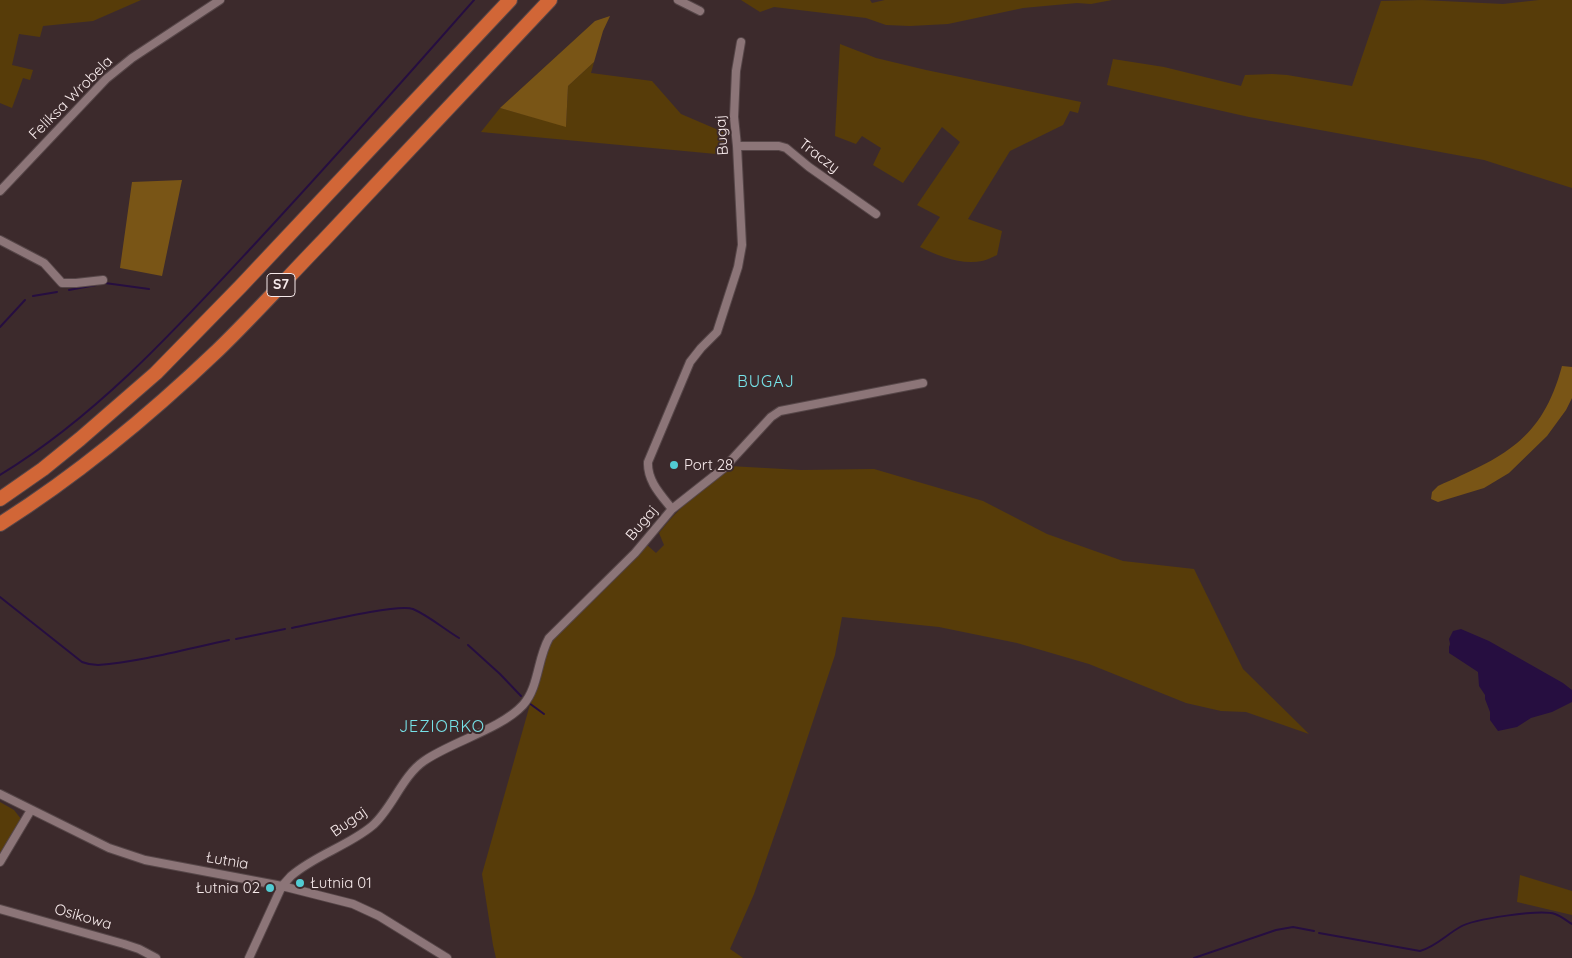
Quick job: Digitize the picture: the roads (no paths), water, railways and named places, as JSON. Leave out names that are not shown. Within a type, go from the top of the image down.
[{"type":"highway","name":"S7","points":[[0,524],[94,458],[171,394],[219,348],[339,224],[550,0]]},
{"type":"highway","name":"S7","points":[[0,500],[80,439],[156,372],[241,286],[508,2]]},
{"type":"street","name":"Feliksa Wrobela","points":[[0,191],[106,79],[132,58],[220,0]]},
{"type":"street","points":[[678,0],[700,11]]},
{"type":"street","name":"Bugaj","points":[[282,886],[294,873],[370,827],[422,761],[517,711],[531,691],[541,656],[549,638],[636,553],[672,509],[657,490],[649,475],[648,462],[690,362],[717,332],[738,267],[742,245],[737,146],[734,128],[734,88],[741,42]]},
{"type":"street","name":"Traczy","points":[[737,146],[779,146],[786,148],[809,167],[876,214]]},
{"type":"street","points":[[0,240],[44,262],[62,283],[103,280]]},
{"type":"street","points":[[672,509],[724,468],[771,417],[780,411],[923,382]]},
{"type":"street","name":"Łutnia","points":[[0,794],[108,848],[145,860],[282,886],[354,904],[379,916],[447,958]]},
{"type":"street","points":[[0,862],[30,810]]},
{"type":"street","points":[[249,958],[282,886]]},
{"type":"street","name":"Osikowa","points":[[0,909],[124,944],[156,958]]},
{"type":"waterway","points":[[0,475],[36,452],[102,399],[164,340],[308,186],[474,0]]},
{"type":"waterway","points":[[105,283],[149,289]]},
{"type":"waterway","points":[[69,290],[96,285]]},
{"type":"waterway","points":[[33,296],[57,292]]},
{"type":"waterway","points":[[0,327],[25,300]]},
{"type":"waterway","points":[[0,597],[82,662],[90,664],[98,665],[130,661],[229,640]]},
{"type":"waterway","points":[[292,628],[374,611],[404,608],[419,612],[459,638]]},
{"type":"waterway","points":[[236,639],[285,629]]},
{"type":"waterway","points":[[468,645],[521,696]]},
{"type":"waterway","points":[[529,703],[544,714]]},
{"type":"waterway","points":[[1319,933],[1420,951],[1436,944],[1460,927],[1492,918],[1547,913],[1555,914],[1572,924]]},
{"type":"waterway","points":[[1194,958],[1276,930],[1293,927],[1314,931]]},
{"type":"place","name":"Port 28","points":[[674,465]]},
{"type":"place","name":"Łutnia 01","points":[[300,883]]},
{"type":"place","name":"Łutnia 02","points":[[270,888]]},
{"type":"district","name":"BUGAJ","points":[[766,382]]},
{"type":"district","name":"JEZIORKO","points":[[442,727]]}]
